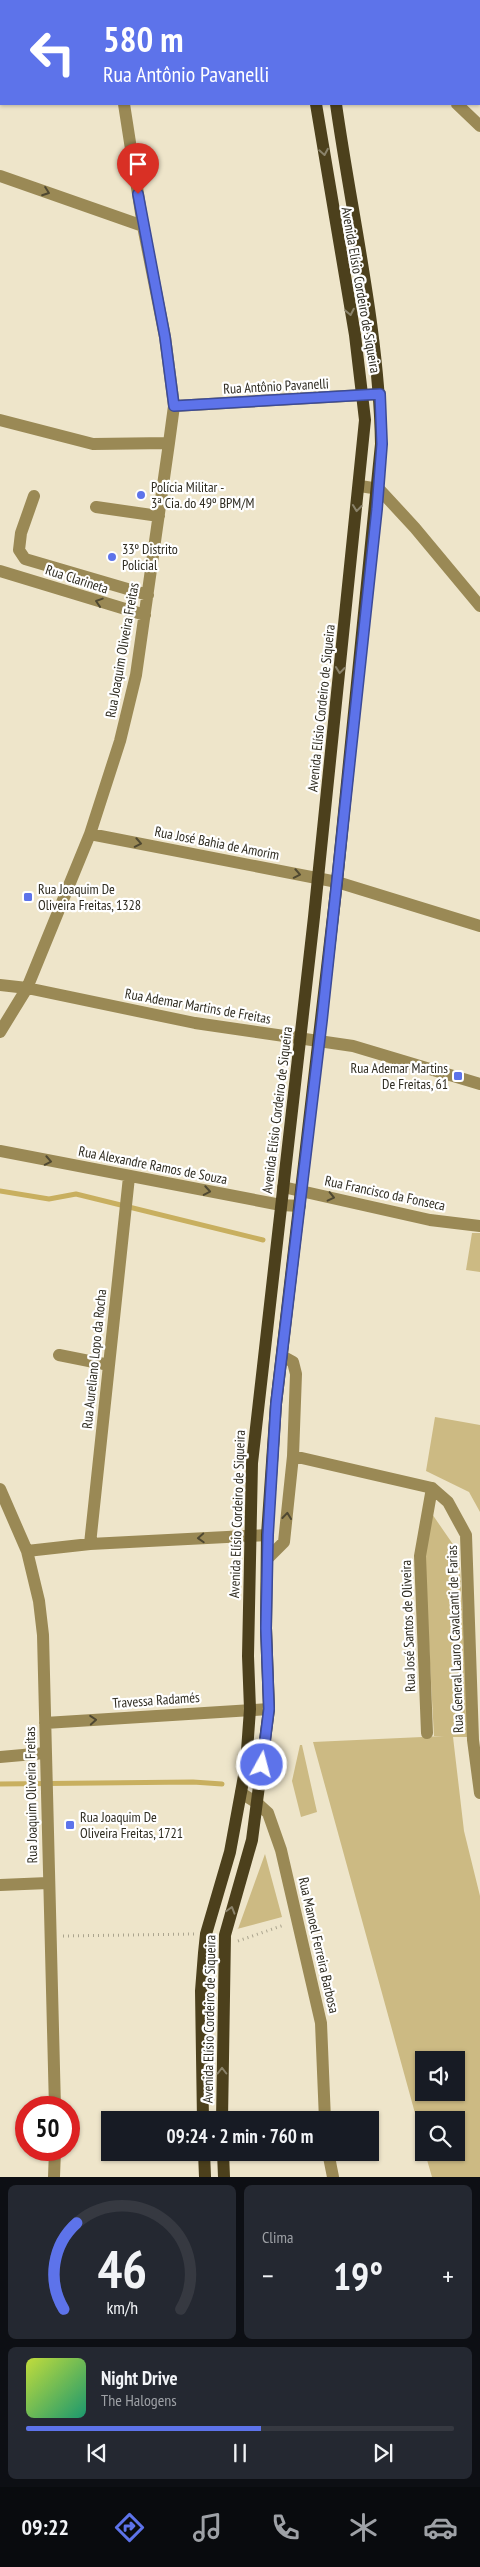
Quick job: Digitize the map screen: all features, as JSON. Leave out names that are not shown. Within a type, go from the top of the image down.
[{"type":"main road","name":"Avenida Elísio Cordeiro de Siqueira","points":[[203,2111],[201,1991],[206,1934],[230,1852],[242,1793],[250,1709],[248,1656],[252,1463],[301,1037],[360,486],[365,420],[364,396],[316,105]]},
{"type":"main road","name":"Avenida Elísio Cordeiro de Siqueira","points":[[222,2111],[224,1946],[229,1913],[252,1840],[269,1709],[266,1628],[268,1535],[276,1413],[320,1040],[379,489],[382,444],[380,394],[336,105]]},
{"type":"main road","points":[[204,2161],[205,2177]]},
{"type":"main road","points":[[223,2161],[224,2177]]},
{"type":"street","name":"Rua Joaquim Oliveira Freitas","points":[[0,1032],[27,988],[90,834],[130,707],[146,615],[174,406],[165,337],[143,226],[124,105]]},
{"type":"street","points":[[458,105],[480,126]]},
{"type":"street","points":[[0,176],[143,226]]},
{"type":"street","name":"Rua Antônio Pavanelli","points":[[174,406],[380,394]]},
{"type":"street","points":[[0,420],[93,444],[169,443]]},
{"type":"street","points":[[360,486],[379,489],[415,528],[480,606]]},
{"type":"street","points":[[34,496],[21,533],[19,550],[25,559],[148,595]]},
{"type":"street","points":[[96,507],[159,516]]},
{"type":"street","name":"Rua Clarineta","points":[[0,571],[146,615]]},
{"type":"street","name":"Rua José Bahia de Amorim","points":[[90,834],[337,882],[480,926]]},
{"type":"street","name":"Rua Ademar Martins de Freitas","points":[[0,985],[27,988],[195,1023],[353,1046],[480,1084]]},
{"type":"street","name":"Rua Alexandre Ramos de Souza","points":[[0,1151],[129,1177],[300,1206]]},
{"type":"street","name":"Rua Aureliano Lopo da Rocha","points":[[90,1544],[129,1177]]},
{"type":"street","name":"Rua Francisco da Fonseca","points":[[283,1187],[430,1220],[480,1226]]},
{"type":"street","points":[[59,1355],[109,1365]]},
{"type":"street","points":[[268,1558],[284,1542],[293,1456],[296,1374],[293,1362],[282,1356]]},
{"type":"street","points":[[293,1456],[432,1488]]},
{"type":"street","name":"Rua José Santos de Oliveira","points":[[427,1733],[420,1556],[432,1488]]},
{"type":"street","name":"Rua General Lauro Cavalcanti de Farias","points":[[432,1488],[448,1502],[466,1535],[473,1740],[480,1793]]},
{"type":"street","name":"Rua Joaquim Oliveira Freitas","points":[[0,1490],[27,1551],[39,1601],[45,1723],[48,1883],[52,1936],[55,2096]]},
{"type":"street","points":[[27,1551],[90,1544],[268,1535]]},
{"type":"street","name":"Travessa Radamés","points":[[45,1723],[269,1709]]},
{"type":"street","points":[[0,1757],[45,1753]]},
{"type":"street","name":"Rua Manoel Ferreira Barbosa","points":[[242,1793],[268,1813],[275,1828],[299,1920],[321,2023],[325,2111]]},
{"type":"street","points":[[0,1885],[48,1883]]},
{"type":"street","points":[[54,2177],[55,2161]]},
{"type":"street","points":[[330,2161],[333,2177]]},
{"type":"path","points":[[224,1946],[299,1920]]},
{"type":"path","points":[[52,1936],[206,1934]]},
{"type":"shaded area","points":[[472,1233],[480,1233],[480,1272],[466,1270]]},
{"type":"shaded area","points":[[435,1417],[480,1425],[480,1512],[469,1492],[426,1471]]},
{"type":"shaded area","points":[[430,1511],[459,1553],[471,1737],[453,1737],[464,1831],[480,1896],[480,2177],[432,2177],[427,2161],[465,2161],[465,2111],[415,2111],[415,2113],[313,1742],[444,1736],[434,1736],[424,1555]]},
{"type":"shaded area","points":[[300,1745],[302,1745],[317,1812],[301,1817],[292,1781]]},
{"type":"shaded area","points":[[265,1854],[282,1917],[238,1929]]},
{"type":"waterway","points":[[0,1191],[49,1199],[76,1194],[263,1240]]},
{"type":"waterway","points":[[0,1784],[193,1782],[222,1784]]},
{"type":"place","name":"Polícia Militar - 3ª Cia. do 49º BPM/M","points":[[141,495]]},
{"type":"place","name":"33º Distrito Policial","points":[[112,557]]},
{"type":"place","name":"Rua Joaquim De Oliveira Freitas, 1328","points":[[28,897]]},
{"type":"place","name":"Rua Ademar Martins De Freitas, 61","points":[[458,1076]]},
{"type":"place","name":"Rua Joaquim De Oliveira Freitas, 1721","points":[[70,1825]]},
{"type":"route","points":[[138,194],[165,337],[174,406],[380,394],[382,444],[377,509],[322,1020],[276,1404],[268,1535],[266,1628],[269,1709],[262,1765]]}]
